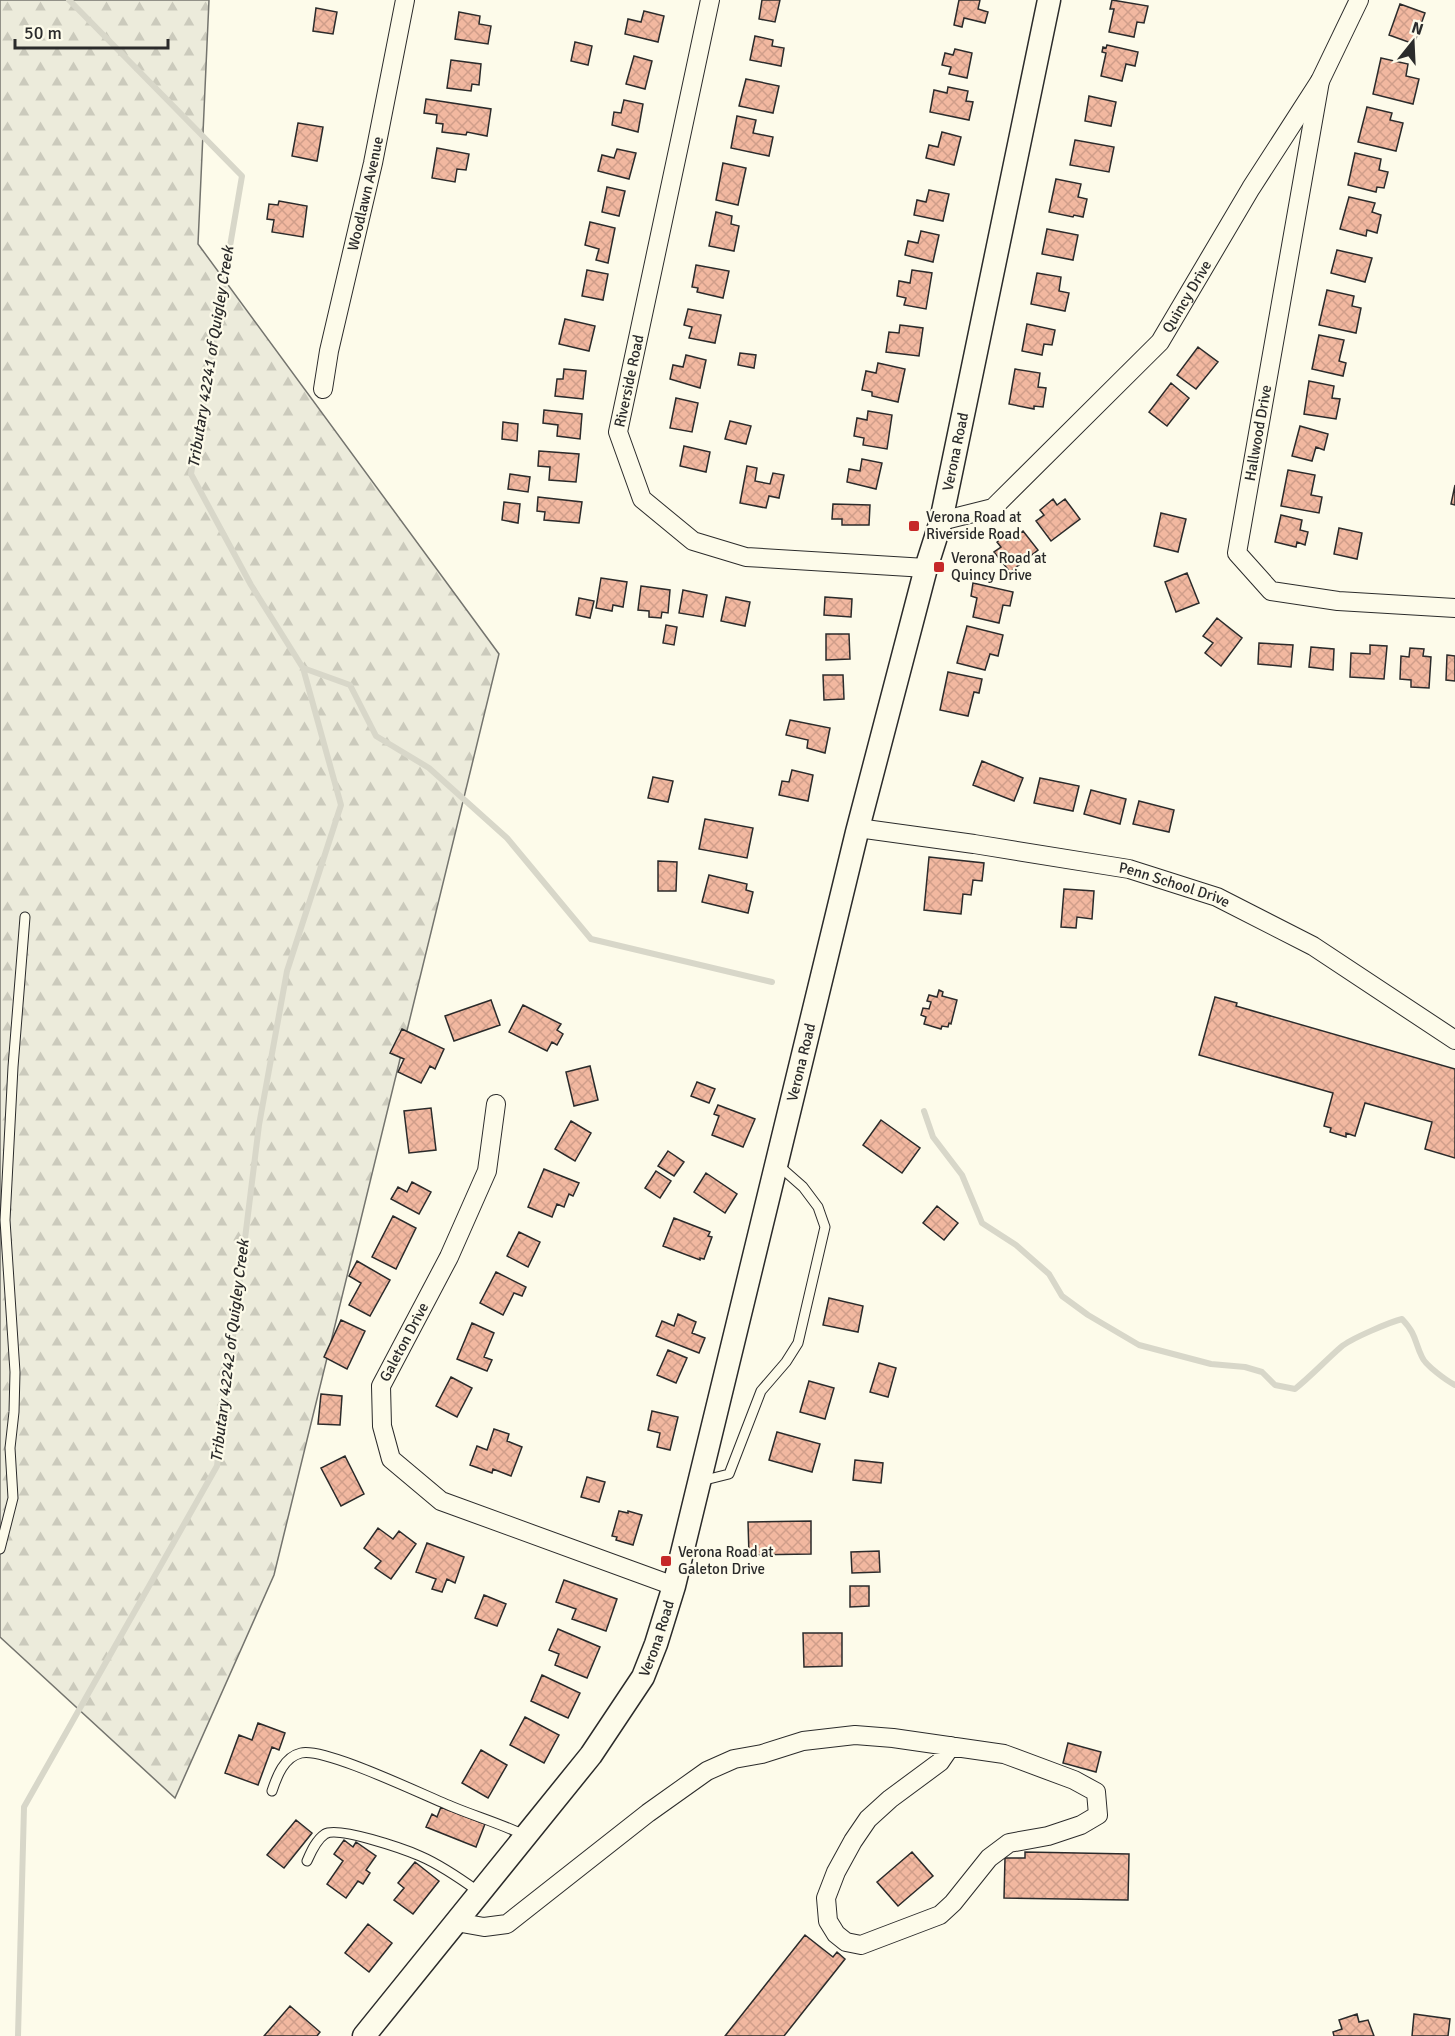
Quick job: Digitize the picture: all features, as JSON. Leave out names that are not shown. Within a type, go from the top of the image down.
[{"type":"street","name":"Woodlawn Avenue","points":[[323,389],[329,351],[373,163],[405,0]]},
{"type":"street","name":"Riverside Road","points":[[710,0],[618,432],[642,500],[693,541],[746,557],[926,568]]},
{"type":"street","name":"Verona Road","points":[[364,2036],[591,1755],[643,1677],[656,1644],[674,1586],[700,1482],[858,828],[926,568],[941,521],[1048,0]]},
{"type":"street","name":"Quincy Drive","points":[[941,521],[993,508],[1160,342],[1251,188],[1320,81],[1359,0]]},
{"type":"street","name":"Hallwood Drive","points":[[1320,81],[1237,553],[1270,591],[1338,601],[1455,608]]},
{"type":"street","name":"Penn School Drive","points":[[858,828],[1129,869],[1217,897],[1313,946],[1455,1040]]},
{"type":"street","name":"Galeton Drive","points":[[496,1104],[487,1171],[449,1257],[381,1386],[382,1426],[391,1459],[441,1501],[674,1586]]},
{"type":"street","points":[[456,1922],[484,1927],[507,1924],[707,1771],[734,1759],[762,1754],[803,1741],[855,1735],[951,1746],[1004,1754],[1074,1780],[1096,1792],[1098,1815],[1081,1825],[1048,1836],[1009,1843],[989,1858],[953,1903],[940,1915],[861,1945],[846,1942],[836,1934],[828,1921],[826,1898],[847,1851],[868,1819],[890,1799],[940,1762],[951,1746]]},
{"type":"lane","points":[[0,1550],[13,1498],[10,1448],[15,1372],[5,1220],[13,1067],[25,917]]},
{"type":"lane","points":[[700,1482],[729,1474],[761,1391],[786,1362],[798,1343],[825,1227],[813,1200],[803,1187],[777,1164]]},
{"type":"lane","points":[[272,1791],[279,1771],[292,1757],[311,1752],[341,1760],[455,1808],[502,1824],[526,1836]]},
{"type":"lane","points":[[306,1861],[315,1845],[325,1834],[334,1831],[353,1834],[420,1856],[454,1874],[480,1893]]},
{"type":"green space","points":[[0,0],[209,0],[198,244],[499,654],[274,1575],[175,1798],[0,1637]]},
{"type":"building","points":[[762,0],[780,0],[775,22],[759,19]]},
{"type":"building","points":[[959,0],[980,0],[978,9],[988,12],[985,23],[964,18],[962,27],[954,25]]},
{"type":"building","points":[[1112,0],[1148,6],[1144,23],[1137,22],[1134,37],[1109,32],[1114,9],[1110,9]]},
{"type":"building","points":[[1400,4],[1425,13],[1414,44],[1389,35]]},
{"type":"building","points":[[316,8],[337,12],[333,34],[313,31]]},
{"type":"building","points":[[644,11],[664,16],[658,42],[625,34],[628,19],[641,22]]},
{"type":"building","points":[[459,12],[480,16],[479,24],[491,26],[488,44],[455,39]]},
{"type":"building","points":[[755,36],[773,40],[772,46],[784,48],[781,66],[750,60]]},
{"type":"building","points":[[575,42],[592,46],[588,65],[571,61]]},
{"type":"building","points":[[1107,45],[1138,52],[1135,66],[1126,64],[1122,81],[1101,76],[1106,53],[1102,52],[1103,47],[1106,48]]},
{"type":"building","points":[[955,49],[972,53],[967,78],[949,74],[951,67],[942,65],[945,53],[953,55]]},
{"type":"building","points":[[634,56],[652,61],[645,89],[626,84]]},
{"type":"building","points":[[1381,58],[1408,64],[1406,76],[1419,79],[1413,104],[1373,94]]},
{"type":"building","points":[[451,60],[481,64],[479,85],[472,84],[471,91],[447,88]]},
{"type":"building","points":[[746,79],[779,86],[773,113],[739,106]]},
{"type":"building","points":[[948,87],[968,91],[966,101],[973,102],[969,120],[930,112],[934,90],[947,93]]},
{"type":"building","points":[[1089,96],[1116,102],[1111,126],[1085,121]]},
{"type":"building","points":[[426,99],[491,109],[487,136],[467,132],[466,135],[442,132],[443,124],[436,123],[437,115],[424,113]]},
{"type":"building","points":[[624,100],[643,104],[638,132],[612,125],[614,112],[621,113]]},
{"type":"building","points":[[1367,107],[1392,113],[1390,120],[1403,123],[1396,151],[1358,142]]},
{"type":"building","points":[[737,116],[756,120],[753,133],[773,137],[769,156],[731,148]]},
{"type":"building","points":[[298,123],[323,127],[317,161],[292,156]]},
{"type":"building","points":[[942,132],[961,137],[954,165],[926,158],[929,145],[938,147]]},
{"type":"building","points":[[1075,140],[1114,147],[1109,172],[1070,165]]},
{"type":"building","points":[[437,148],[469,154],[466,170],[457,169],[455,182],[432,178]]},
{"type":"building","points":[[617,149],[636,153],[629,179],[598,171],[602,155],[614,158]]},
{"type":"building","points":[[1355,153],[1381,159],[1379,170],[1388,172],[1384,188],[1377,187],[1376,192],[1348,185]]},
{"type":"building","points":[[723,163],[746,168],[738,205],[716,200]]},
{"type":"building","points":[[1056,179],[1081,184],[1078,197],[1087,199],[1083,217],[1049,212]]},
{"type":"building","points":[[607,187],[625,191],[619,216],[602,212]]},
{"type":"building","points":[[929,190],[949,194],[943,221],[914,215],[917,200],[926,202]]},
{"type":"building","points":[[1349,197],[1375,203],[1372,212],[1381,215],[1377,233],[1367,230],[1366,236],[1340,229]]},
{"type":"building","points":[[279,201],[307,206],[303,237],[272,232],[274,220],[267,219],[269,204],[278,205]]},
{"type":"building","points":[[716,212],[732,216],[731,224],[739,226],[734,251],[709,246]]},
{"type":"building","points":[[590,222],[615,228],[608,263],[596,260],[599,249],[585,245]]},
{"type":"building","points":[[1047,229],[1078,235],[1073,260],[1042,254]]},
{"type":"building","points":[[921,231],[939,235],[933,262],[905,255],[908,241],[918,243]]},
{"type":"building","points":[[1337,250],[1372,258],[1365,282],[1331,273]]},
{"type":"building","points":[[696,265],[729,271],[723,298],[697,292],[698,288],[692,287]]},
{"type":"building","points":[[587,270],[608,274],[603,300],[582,296]]},
{"type":"building","points":[[912,270],[932,273],[926,309],[904,305],[906,298],[897,296],[899,281],[910,283]]},
{"type":"building","points":[[1037,273],[1061,277],[1059,291],[1069,293],[1065,311],[1031,304]]},
{"type":"building","points":[[1327,290],[1354,296],[1352,306],[1361,308],[1356,333],[1319,325]]},
{"type":"building","points":[[688,309],[721,315],[715,343],[689,338],[692,327],[684,325]]},
{"type":"building","points":[[565,319],[595,326],[589,351],[559,344]]},
{"type":"building","points":[[1027,324],[1055,330],[1052,345],[1044,344],[1042,355],[1022,351]]},
{"type":"building","points":[[900,325],[923,328],[919,356],[886,352],[889,332],[899,333]]},
{"type":"building","points":[[1319,335],[1344,340],[1339,361],[1346,363],[1343,376],[1312,369]]},
{"type":"building","points":[[1198,347],[1218,362],[1196,389],[1177,375]]},
{"type":"building","points":[[740,353],[756,355],[754,368],[738,365]]},
{"type":"building","points":[[686,355],[706,360],[700,388],[670,379],[673,365],[683,367]]},
{"type":"building","points":[[878,363],[905,369],[898,402],[872,396],[872,392],[862,390],[866,371],[876,373]]},
{"type":"building","points":[[564,369],[586,371],[583,399],[555,396],[557,379],[563,379]]},
{"type":"building","points":[[1015,369],[1040,373],[1038,387],[1046,388],[1043,407],[1034,406],[1034,409],[1009,404]]},
{"type":"building","points":[[1309,381],[1334,386],[1332,398],[1340,399],[1336,419],[1304,414]]},
{"type":"building","points":[[1171,383],[1189,398],[1167,426],[1149,412]]},
{"type":"building","points":[[676,398],[698,403],[692,432],[670,428]]},
{"type":"building","points":[[544,410],[582,414],[580,439],[557,436],[558,425],[543,423]]},
{"type":"building","points":[[868,411],[892,415],[887,449],[863,445],[864,438],[854,436],[857,418],[867,420]]},
{"type":"building","points":[[730,421],[751,426],[746,444],[725,439]]},
{"type":"building","points":[[503,422],[518,424],[517,441],[502,439]]},
{"type":"building","points":[[1300,426],[1328,434],[1324,450],[1316,447],[1312,461],[1292,456]]},
{"type":"building","points":[[684,446],[710,452],[706,472],[680,466]]},
{"type":"building","points":[[539,451],[579,454],[576,482],[549,480],[550,467],[538,466]]},
{"type":"building","points":[[862,459],[882,463],[876,489],[847,482],[849,469],[860,471]]},
{"type":"building","points":[[747,466],[757,468],[755,481],[770,484],[773,473],[784,475],[779,498],[769,496],[766,508],[740,503]]},
{"type":"building","points":[[1288,470],[1315,475],[1311,495],[1322,497],[1319,513],[1281,506]]},
{"type":"building","points":[[510,474],[530,477],[528,492],[508,489]]},
{"type":"building","points":[[1455,485],[1455,505],[1451,504]]},
{"type":"building","points":[[538,497],[582,502],[579,523],[544,520],[545,512],[537,511]]},
{"type":"building","points":[[1053,499],[1057,505],[1065,499],[1080,519],[1051,541],[1036,521],[1044,515],[1040,510]]},
{"type":"building","points":[[504,502],[520,504],[518,523],[502,520]]},
{"type":"building","points":[[833,504],[870,505],[869,525],[842,525],[842,519],[832,519]]},
{"type":"building","points":[[1161,513],[1186,519],[1178,552],[1154,546]]},
{"type":"building","points":[[1281,515],[1302,520],[1300,530],[1308,532],[1305,545],[1297,542],[1296,547],[1275,542]]},
{"type":"building","points":[[1339,528],[1362,533],[1357,559],[1334,554]]},
{"type":"building","points":[[1023,531],[1038,550],[1010,572],[994,552],[1001,547],[997,542],[1009,532],[1014,538]]},
{"type":"building","points":[[1187,573],[1199,603],[1176,612],[1165,582]]},
{"type":"building","points":[[601,578],[627,582],[623,607],[613,605],[612,611],[596,608]]},
{"type":"building","points":[[973,583],[1013,592],[1010,606],[1003,605],[999,623],[973,617],[977,598],[971,596]]},
{"type":"building","points":[[641,586],[670,590],[668,613],[662,612],[661,618],[649,617],[649,611],[638,610]]},
{"type":"building","points":[[683,590],[707,595],[703,617],[679,613]]},
{"type":"building","points":[[726,597],[750,602],[745,626],[721,621]]},
{"type":"building","points":[[825,597],[852,599],[851,617],[824,615]]},
{"type":"building","points":[[579,598],[594,601],[590,618],[576,615]]},
{"type":"building","points":[[1217,618],[1242,638],[1221,666],[1205,653],[1213,643],[1203,636]]},
{"type":"building","points":[[666,625],[677,627],[674,645],[663,643]]},
{"type":"building","points":[[967,626],[1003,635],[998,656],[990,654],[985,670],[957,663]]},
{"type":"building","points":[[826,634],[849,634],[850,659],[826,660]]},
{"type":"building","points":[[1259,643],[1293,645],[1291,667],[1258,664]]},
{"type":"building","points":[[1370,645],[1387,646],[1384,679],[1350,677],[1351,653],[1370,654]]},
{"type":"building","points":[[1311,647],[1334,649],[1333,670],[1309,667]]},
{"type":"building","points":[[1410,648],[1424,649],[1423,656],[1431,657],[1429,688],[1411,687],[1411,680],[1400,679],[1401,656],[1409,657]]},
{"type":"building","points":[[1447,655],[1455,656],[1455,681],[1446,680]]},
{"type":"building","points":[[948,672],[982,679],[979,693],[974,692],[968,716],[940,710]]},
{"type":"building","points":[[823,675],[843,675],[844,699],[824,700]]},
{"type":"building","points":[[790,720],[830,728],[825,753],[807,748],[808,740],[786,735]]},
{"type":"building","points":[[982,761],[1023,778],[1014,801],[973,785]]},
{"type":"building","points":[[792,770],[813,775],[808,801],[779,795],[782,781],[789,782]]},
{"type":"building","points":[[653,777],[673,781],[668,802],[648,798]]},
{"type":"building","points":[[1040,778],[1079,786],[1073,811],[1034,803]]},
{"type":"building","points":[[1091,790],[1126,799],[1120,824],[1084,814]]},
{"type":"building","points":[[1139,801],[1174,810],[1169,832],[1133,824]]},
{"type":"building","points":[[705,819],[753,828],[747,858],[699,849]]},
{"type":"building","points":[[929,857],[984,863],[982,881],[973,880],[971,895],[963,894],[961,914],[924,910]]},
{"type":"building","points":[[658,861],[677,862],[676,891],[658,891]]},
{"type":"building","points":[[709,875],[747,884],[746,890],[753,892],[748,913],[702,902]]},
{"type":"building","points":[[1064,889],[1094,891],[1092,919],[1077,917],[1076,928],[1061,927]]},
{"type":"building","points":[[939,990],[943,992],[942,996],[957,1000],[951,1024],[949,1023],[948,1027],[942,1026],[941,1029],[924,1024],[926,1017],[921,1015],[923,1008],[929,1009],[931,1002],[927,1001],[929,995],[937,997]]},
{"type":"building","points":[[1215,997],[1237,1003],[1236,1006],[1455,1069],[1455,1158],[1425,1149],[1432,1122],[1365,1103],[1355,1136],[1346,1133],[1346,1137],[1330,1132],[1331,1128],[1324,1126],[1333,1093],[1199,1055]]},
{"type":"building","points":[[491,1000],[500,1025],[454,1041],[445,1016]]},
{"type":"building","points":[[523,1005],[561,1024],[557,1030],[563,1034],[557,1045],[552,1042],[547,1051],[509,1032]]},
{"type":"building","points":[[402,1029],[444,1049],[435,1069],[430,1066],[421,1083],[398,1072],[404,1059],[390,1053]]},
{"type":"building","points":[[590,1066],[598,1100],[574,1106],[566,1072]]},
{"type":"building","points":[[697,1082],[715,1089],[709,1103],[691,1096]]},
{"type":"building","points":[[718,1105],[755,1119],[743,1147],[712,1135],[719,1116],[714,1114]]},
{"type":"building","points":[[431,1108],[436,1150],[409,1153],[404,1111]]},
{"type":"building","points":[[881,1120],[920,1148],[902,1173],[863,1145]]},
{"type":"building","points":[[571,1121],[591,1133],[575,1161],[555,1149]]},
{"type":"building","points":[[668,1151],[684,1162],[674,1176],[658,1166]]},
{"type":"building","points":[[544,1169],[579,1183],[573,1196],[569,1194],[564,1207],[557,1204],[552,1217],[528,1207]]},
{"type":"building","points":[[656,1171],[671,1181],[660,1198],[645,1188]]},
{"type":"building","points":[[706,1173],[737,1194],[725,1213],[694,1192]]},
{"type":"building","points":[[412,1182],[431,1192],[419,1214],[391,1199],[398,1187],[407,1192]]},
{"type":"building","points":[[937,1206],[958,1223],[944,1240],[923,1223]]},
{"type":"building","points":[[393,1216],[416,1228],[396,1269],[372,1257]]},
{"type":"building","points":[[674,1218],[710,1232],[708,1236],[712,1237],[704,1259],[700,1258],[700,1260],[663,1246]]},
{"type":"building","points":[[519,1232],[540,1242],[528,1267],[507,1256]]},
{"type":"building","points":[[357,1261],[390,1280],[370,1316],[349,1305],[361,1283],[349,1276]]},
{"type":"building","points":[[496,1272],[526,1287],[522,1296],[514,1293],[503,1315],[480,1303]]},
{"type":"building","points":[[829,1298],[863,1306],[858,1332],[823,1325]]},
{"type":"building","points":[[678,1314],[696,1322],[692,1333],[705,1338],[699,1353],[656,1336],[662,1321],[674,1326]]},
{"type":"building","points":[[341,1320],[365,1331],[347,1369],[324,1357]]},
{"type":"building","points":[[472,1323],[494,1333],[484,1357],[492,1360],[487,1371],[457,1359]]},
{"type":"building","points":[[668,1350],[687,1358],[676,1383],[657,1375]]},
{"type":"building","points":[[879,1363],[896,1368],[888,1397],[870,1392]]},
{"type":"building","points":[[451,1377],[472,1388],[457,1417],[436,1406]]},
{"type":"building","points":[[809,1381],[834,1388],[825,1419],[800,1412]]},
{"type":"building","points":[[321,1394],[342,1396],[340,1425],[318,1424]]},
{"type":"building","points":[[652,1411],[678,1417],[670,1450],[657,1447],[660,1433],[648,1430]]},
{"type":"building","points":[[494,1429],[509,1434],[507,1441],[522,1447],[511,1476],[493,1469],[492,1473],[470,1465],[477,1446],[487,1450]]},
{"type":"building","points":[[777,1432],[820,1444],[812,1472],[769,1460]]},
{"type":"building","points":[[345,1456],[364,1494],[341,1506],[321,1468]]},
{"type":"building","points":[[855,1460],[883,1463],[881,1483],[853,1480]]},
{"type":"building","points":[[587,1477],[605,1482],[599,1502],[581,1497]]},
{"type":"building","points":[[619,1511],[642,1515],[633,1545],[616,1540],[617,1537],[612,1536]]},
{"type":"building","points":[[811,1521],[811,1554],[749,1555],[748,1522]]},
{"type":"building","points":[[378,1528],[393,1539],[399,1531],[416,1544],[391,1579],[375,1568],[381,1561],[364,1548]]},
{"type":"building","points":[[427,1543],[464,1557],[455,1583],[447,1579],[442,1592],[432,1589],[436,1579],[416,1572]]},
{"type":"building","points":[[879,1551],[880,1572],[852,1573],[851,1552]]},
{"type":"building","points":[[564,1580],[617,1599],[606,1631],[572,1619],[576,1609],[556,1602]]},
{"type":"building","points":[[850,1586],[869,1586],[869,1606],[850,1607]]},
{"type":"building","points":[[484,1595],[506,1604],[497,1626],[475,1618]]},
{"type":"building","points":[[558,1629],[600,1647],[587,1678],[555,1665],[559,1654],[549,1650]]},
{"type":"building","points":[[803,1633],[842,1633],[842,1666],[804,1667]]},
{"type":"building","points":[[542,1675],[580,1693],[568,1718],[531,1701]]},
{"type":"building","points":[[525,1717],[559,1735],[544,1763],[510,1745]]},
{"type":"building","points":[[258,1723],[285,1733],[279,1750],[272,1747],[258,1785],[225,1773],[239,1735],[252,1740]]},
{"type":"building","points":[[1068,1743],[1101,1752],[1096,1772],[1063,1763]]},
{"type":"building","points":[[481,1750],[507,1765],[488,1798],[462,1783]]},
{"type":"building","points":[[441,1807],[485,1824],[476,1847],[426,1827],[432,1814],[437,1817]]},
{"type":"building","points":[[296,1820],[312,1833],[284,1868],[267,1855]]},
{"type":"building","points":[[344,1840],[353,1847],[356,1842],[376,1856],[366,1870],[370,1873],[363,1884],[358,1881],[346,1898],[327,1884],[343,1861],[334,1854]]},
{"type":"building","points":[[912,1852],[933,1876],[898,1906],[877,1882]]},
{"type":"building","points":[[1025,1852],[1129,1854],[1128,1900],[1004,1898],[1005,1858],[1025,1858]]},
{"type":"building","points":[[415,1862],[439,1881],[413,1914],[394,1900],[404,1888],[398,1883]]},
{"type":"building","points":[[368,1924],[392,1943],[369,1972],[345,1953]]},
{"type":"building","points":[[805,1935],[833,1957],[837,1952],[845,1959],[784,2036],[725,2036]]},
{"type":"building","points":[[290,2006],[320,2032],[317,2036],[264,2036]]},
{"type":"building","points":[[1357,2014],[1359,2022],[1368,2020],[1374,2036],[1334,2036],[1333,2032],[1342,2029],[1339,2020]]},
{"type":"building","points":[[1414,2014],[1450,2019],[1448,2036],[1412,2036]]},
{"type":"waterway","name":"Tributary 42242 of Quigley Creek","points":[[18,2036],[24,1807],[217,1466],[259,1125],[287,971],[341,805],[303,668],[251,585],[191,474],[242,176],[69,0]]},
{"type":"waterway","name":"Tributary 42241 of Quigley Creek","points":[[303,668],[350,685],[376,736],[429,768],[507,838],[591,939],[772,982]]},
{"type":"waterway","name":"Tributary 42241 of Quigley Creek","points":[[924,1111],[933,1137],[962,1175],[982,1223],[1016,1245],[1049,1274],[1062,1296],[1088,1315],[1139,1345],[1211,1364],[1245,1367],[1262,1372],[1275,1385],[1295,1389],[1346,1344],[1370,1331],[1402,1319],[1413,1334],[1427,1364],[1455,1385]]},
{"type":"place","name":"Verona Road at Riverside Road","points":[[914,526]]},
{"type":"place","name":"Verona Road at Quincy Drive","points":[[939,567]]},
{"type":"place","name":"Verona Road at Galeton Drive","points":[[666,1561]]}]
